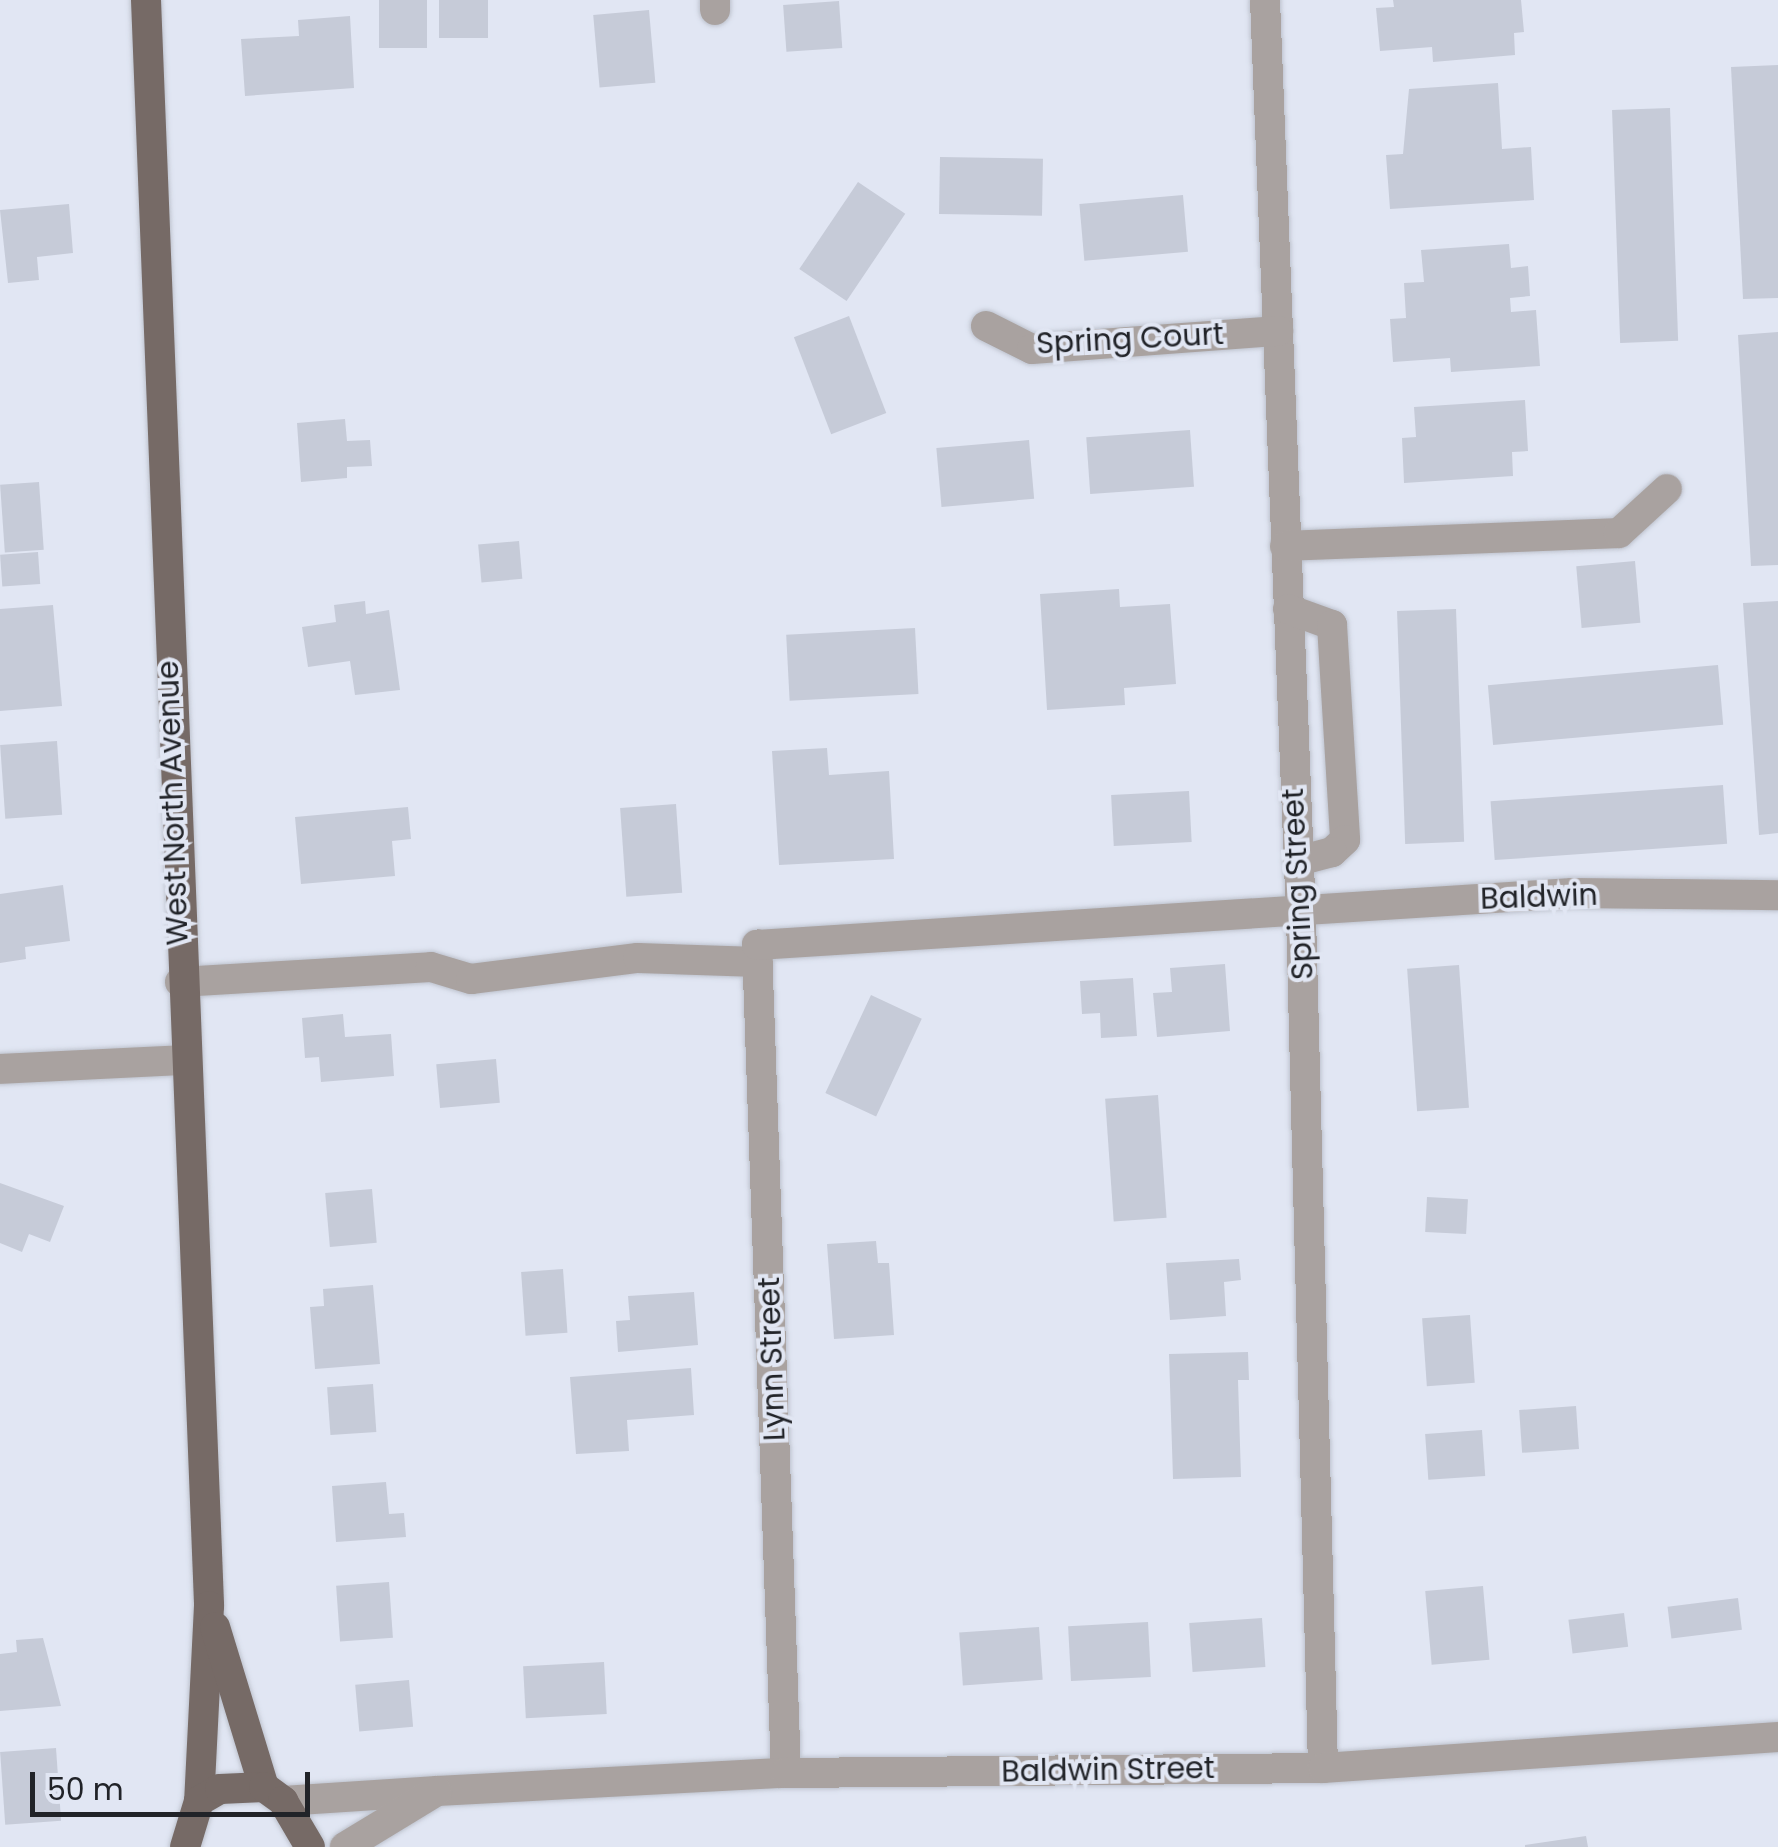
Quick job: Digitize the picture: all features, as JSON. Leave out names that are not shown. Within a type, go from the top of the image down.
[{"type":"main road","name":"West North Avenue","points":[[146,0],[182,1060],[209,1606],[198,1801],[184,1847]]},
{"type":"main road","name":"West North Avenue","points":[[209,1606],[274,1794],[310,1847]]},
{"type":"main road","points":[[198,1801],[220,1789],[274,1794]]},
{"type":"street","name":"Spring Street","points":[[1265,0],[1301,916],[1323,1768]]},
{"type":"street","name":"Spring Court","points":[[986,326],[1032,349],[1278,331]]},
{"type":"street","points":[[1286,546],[1620,533],[1667,489]]},
{"type":"street","points":[[1288,609],[1332,624],[1345,840],[1332,852],[1298,861]]},
{"type":"street","name":"Baldwin","points":[[180,982],[431,968],[471,979],[638,958],[1301,916],[1572,894],[1778,895]]},
{"type":"street","name":"Lynn Street","points":[[758,953],[786,1773]]},
{"type":"street","points":[[0,1069],[182,1060]]},
{"type":"street","name":"Baldwin Street","points":[[274,1794],[437,1792],[786,1773],[1323,1768],[1778,1737]]},
{"type":"street","name":"Baldwin Street","points":[[344,1847],[437,1792]]},
{"type":"building","points":[[379,0],[427,0],[427,48],[379,48]]},
{"type":"building","points":[[439,0],[488,0],[488,38],[439,38]]},
{"type":"building","points":[[1393,0],[1521,0],[1524,32],[1514,33],[1515,55],[1433,62],[1432,47],[1380,51],[1376,8],[1394,7]]},
{"type":"building","points":[[839,1],[842,48],[786,52],[783,5]]},
{"type":"building","points":[[649,10],[655,83],[600,88],[593,15]]},
{"type":"building","points":[[350,16],[354,88],[245,96],[241,39],[299,36],[298,20]]},
{"type":"building","points":[[1778,65],[1778,298],[1743,299],[1731,67]]},
{"type":"building","points":[[1498,83],[1502,149],[1531,147],[1534,200],[1390,209],[1386,155],[1403,154],[1409,89]]},
{"type":"building","points":[[1670,108],[1678,341],[1620,343],[1612,110]]},
{"type":"building","points":[[940,157],[1043,159],[1042,216],[939,214]]},
{"type":"building","points":[[858,182],[905,214],[847,301],[799,269]]},
{"type":"building","points":[[1183,195],[1188,252],[1084,261],[1079,204]]},
{"type":"building","points":[[69,204],[73,253],[37,257],[39,280],[8,283],[0,210]]},
{"type":"building","points":[[1509,244],[1511,268],[1528,266],[1530,296],[1510,298],[1511,312],[1536,310],[1540,366],[1451,372],[1450,358],[1393,362],[1390,319],[1406,318],[1404,283],[1424,282],[1421,250]]},
{"type":"building","points":[[849,316],[886,413],[831,434],[794,337]]},
{"type":"building","points":[[1778,332],[1778,565],[1751,566],[1738,335]]},
{"type":"building","points":[[1525,400],[1528,451],[1512,452],[1513,476],[1404,483],[1402,438],[1416,437],[1414,407]]},
{"type":"building","points":[[345,419],[347,441],[370,440],[372,466],[347,467],[347,478],[301,482],[297,423]]},
{"type":"building","points":[[1190,430],[1194,487],[1090,494],[1086,437]]},
{"type":"building","points":[[1029,440],[1034,499],[941,507],[936,448]]},
{"type":"building","points":[[39,482],[44,550],[5,553],[0,485]]},
{"type":"building","points":[[519,541],[522,579],[481,582],[478,545]]},
{"type":"building","points":[[38,552],[40,584],[2,587],[0,555]]},
{"type":"building","points":[[1635,561],[1640,623],[1582,628],[1576,566]]},
{"type":"building","points":[[1119,589],[1120,607],[1170,604],[1176,684],[1124,688],[1125,705],[1047,710],[1040,594]]},
{"type":"building","points":[[365,601],[366,614],[389,610],[400,690],[355,695],[350,661],[308,667],[302,627],[336,622],[334,605]]},
{"type":"building","points":[[1778,601],[1778,833],[1759,835],[1743,603]]},
{"type":"building","points":[[53,605],[62,706],[0,711],[0,609]]},
{"type":"building","points":[[1456,609],[1464,842],[1405,844],[1397,611]]},
{"type":"building","points":[[915,628],[918,694],[790,701],[786,635]]},
{"type":"building","points":[[1718,665],[1723,725],[1493,745],[1488,685]]},
{"type":"building","points":[[57,741],[62,815],[5,819],[0,745]]},
{"type":"building","points":[[827,748],[829,775],[889,771],[894,859],[779,865],[772,751]]},
{"type":"building","points":[[1723,785],[1727,844],[1495,860],[1491,801]]},
{"type":"building","points":[[1189,791],[1192,842],[1114,846],[1111,795]]},
{"type":"building","points":[[676,804],[682,893],[626,897],[620,808]]},
{"type":"building","points":[[408,807],[411,839],[392,841],[395,876],[301,884],[295,817]]},
{"type":"building","points":[[63,885],[70,941],[25,947],[26,959],[0,963],[0,894]]},
{"type":"building","points":[[1225,964],[1230,1031],[1157,1037],[1153,993],[1172,992],[1170,968]]},
{"type":"building","points":[[1459,965],[1469,1108],[1417,1111],[1407,969]]},
{"type":"building","points":[[1133,978],[1137,1036],[1101,1038],[1100,1013],[1082,1014],[1080,981]]},
{"type":"building","points":[[871,995],[922,1019],[876,1117],[825,1093]]},
{"type":"building","points":[[343,1014],[345,1037],[391,1034],[394,1076],[321,1082],[319,1057],[305,1058],[302,1018]]},
{"type":"building","points":[[496,1059],[500,1103],[440,1108],[436,1064]]},
{"type":"building","points":[[1158,1095],[1167,1218],[1114,1221],[1105,1099]]},
{"type":"building","points":[[0,1183],[64,1206],[50,1242],[29,1234],[22,1252],[0,1243]]},
{"type":"building","points":[[372,1189],[377,1243],[330,1247],[325,1193]]},
{"type":"building","points":[[1427,1197],[1468,1199],[1466,1234],[1425,1232]]},
{"type":"building","points":[[876,1241],[878,1263],[889,1263],[894,1335],[834,1339],[827,1244]]},
{"type":"building","points":[[1239,1259],[1241,1280],[1224,1282],[1226,1316],[1170,1320],[1166,1263]]},
{"type":"building","points":[[563,1269],[567,1333],[526,1336],[521,1272]]},
{"type":"building","points":[[373,1285],[380,1364],[315,1369],[310,1307],[324,1306],[323,1289]]},
{"type":"building","points":[[694,1292],[698,1345],[618,1352],[616,1321],[630,1320],[628,1296]]},
{"type":"building","points":[[1470,1315],[1475,1383],[1427,1386],[1422,1318]]},
{"type":"building","points":[[1248,1352],[1249,1380],[1238,1380],[1241,1477],[1173,1479],[1169,1354]]},
{"type":"building","points":[[691,1368],[694,1415],[627,1420],[629,1451],[576,1454],[570,1377]]},
{"type":"building","points":[[373,1384],[376,1432],[330,1435],[327,1387]]},
{"type":"building","points":[[1576,1406],[1579,1449],[1522,1453],[1519,1410]]},
{"type":"building","points":[[1482,1430],[1485,1476],[1428,1480],[1425,1434]]},
{"type":"building","points":[[386,1482],[389,1514],[404,1513],[406,1537],[336,1542],[332,1486]]},
{"type":"building","points":[[389,1582],[393,1638],[340,1642],[336,1586]]},
{"type":"building","points":[[1483,1586],[1489,1660],[1432,1665],[1425,1591]]},
{"type":"building","points":[[1738,1598],[1742,1630],[1671,1638],[1668,1607]]},
{"type":"building","points":[[1624,1613],[1628,1647],[1573,1654],[1568,1620]]},
{"type":"building","points":[[1262,1618],[1265,1667],[1193,1672],[1189,1623]]},
{"type":"building","points":[[1148,1622],[1151,1677],[1071,1681],[1068,1626]]},
{"type":"building","points":[[1039,1627],[1043,1680],[963,1685],[959,1633]]},
{"type":"building","points":[[43,1638],[61,1706],[0,1711],[0,1654],[17,1652],[16,1640]]},
{"type":"building","points":[[604,1662],[607,1714],[526,1718],[523,1666]]},
{"type":"building","points":[[409,1680],[413,1727],[359,1732],[355,1685]]},
{"type":"building","points":[[56,1748],[61,1821],[5,1825],[0,1752]]},
{"type":"building","points":[[1586,1836],[1588,1847],[1525,1847],[1525,1845]]}]
